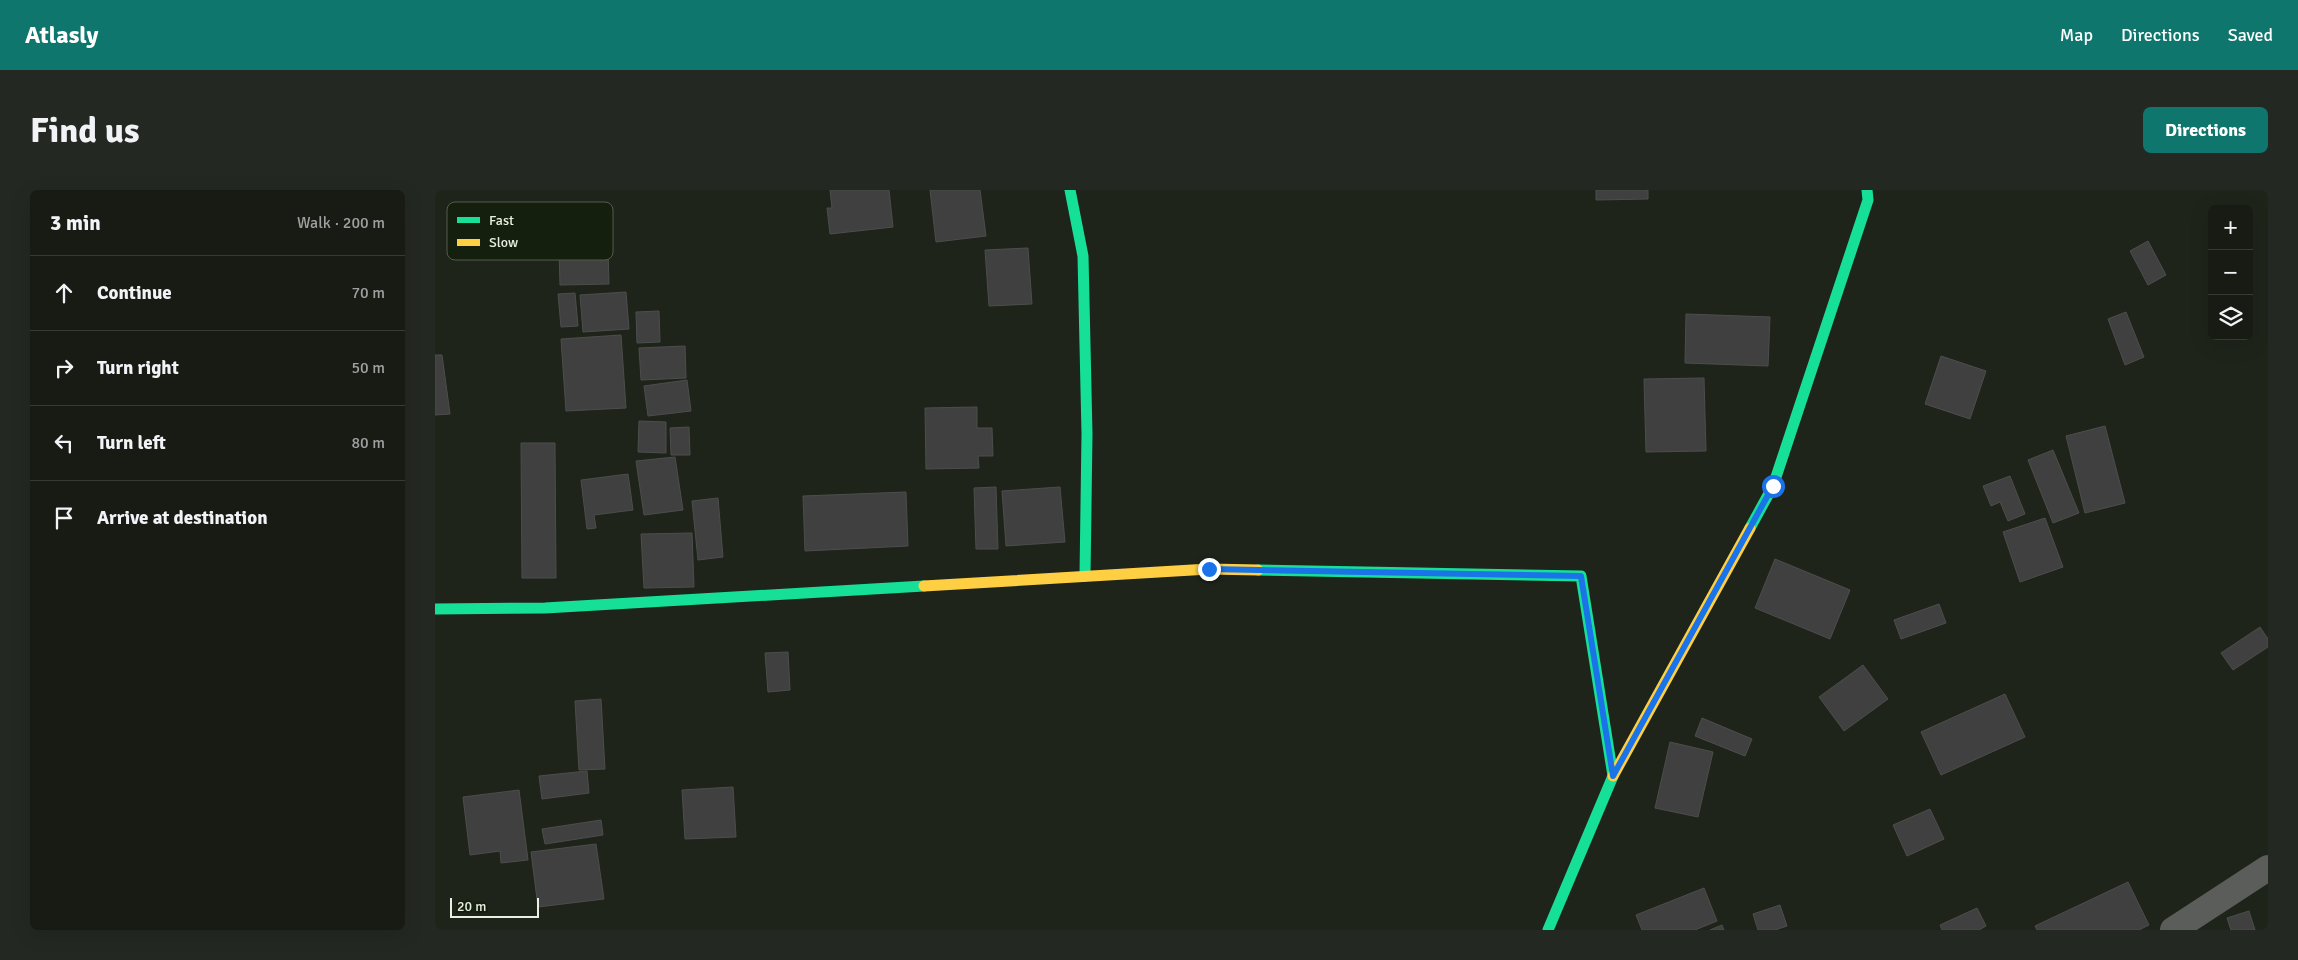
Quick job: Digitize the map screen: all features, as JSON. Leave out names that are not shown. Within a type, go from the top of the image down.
[{"type":"street","points":[[1070,190],[1083,256],[1087,434],[1085,576]]},
{"type":"street","points":[[1548,930],[1613,776],[1773,486],[1868,200],[1867,190]]},
{"type":"street","points":[[435,609],[555,607],[1209,569],[1581,576],[1613,776]]},
{"type":"street","points":[[2173,930],[2268,868]]},
{"type":"building","points":[[830,190],[889,190],[893,227],[830,234],[827,208],[832,208]]},
{"type":"building","points":[[930,190],[980,190],[986,236],[936,242]]},
{"type":"building","points":[[1596,190],[1648,190],[1648,199],[1596,200]]},
{"type":"building","points":[[2148,241],[2166,275],[2148,285],[2130,251]]},
{"type":"building","points":[[1028,248],[1032,304],[989,306],[985,250]]},
{"type":"building","points":[[559,260],[608,260],[609,284],[560,285]]},
{"type":"building","points":[[626,292],[629,329],[583,332],[580,295]]},
{"type":"building","points":[[575,293],[578,326],[561,327],[558,294]]},
{"type":"building","points":[[659,311],[660,342],[637,343],[636,312]]},
{"type":"building","points":[[2126,312],[2144,357],[2125,365],[2108,319]]},
{"type":"building","points":[[1686,314],[1770,317],[1768,366],[1685,363]]},
{"type":"building","points":[[621,335],[626,408],[566,411],[561,339]]},
{"type":"building","points":[[685,346],[686,378],[641,380],[639,348]]},
{"type":"building","points":[[435,355],[442,355],[450,414],[435,415]]},
{"type":"building","points":[[1941,356],[1986,371],[1970,419],[1925,404]]},
{"type":"building","points":[[1704,378],[1706,451],[1646,452],[1644,379]]},
{"type":"building","points":[[687,380],[691,411],[648,416],[644,386]]},
{"type":"building","points":[[977,407],[977,428],[992,428],[993,456],[978,456],[979,468],[926,469],[925,408]]},
{"type":"building","points":[[639,421],[666,422],[666,453],[638,452]]},
{"type":"building","points":[[2105,426],[2125,503],[2085,513],[2066,436]]},
{"type":"building","points":[[689,427],[690,455],[671,455],[670,428]]},
{"type":"building","points":[[521,443],[555,443],[556,578],[522,578]]},
{"type":"building","points":[[2053,450],[2079,513],[2053,523],[2028,460]]},
{"type":"building","points":[[675,457],[683,510],[644,515],[636,461]]},
{"type":"building","points":[[628,474],[633,510],[594,515],[596,528],[587,529],[581,480]]},
{"type":"building","points":[[2010,476],[2025,514],[2008,521],[2000,502],[1991,506],[1983,486]]},
{"type":"building","points":[[996,487],[998,549],[976,549],[974,488]]},
{"type":"building","points":[[1060,487],[1065,542],[1006,546],[1002,491]]},
{"type":"building","points":[[906,492],[908,546],[805,551],[803,496]]},
{"type":"building","points":[[718,498],[723,557],[698,560],[692,501]]},
{"type":"building","points":[[2045,518],[2063,567],[2020,582],[2003,532]]},
{"type":"building","points":[[692,533],[694,587],[644,588],[641,534]]},
{"type":"building","points":[[1775,559],[1850,590],[1830,639],[1755,608]]},
{"type":"building","points":[[1939,604],[1946,623],[1901,639],[1894,620]]},
{"type":"building","points":[[2260,627],[2268,639],[2268,647],[2233,670],[2221,653]]},
{"type":"building","points":[[788,652],[790,690],[768,692],[765,653]]},
{"type":"building","points":[[1863,665],[1888,699],[1844,731],[1819,697]]},
{"type":"building","points":[[2005,694],[2025,737],[1941,775],[1921,732]]},
{"type":"building","points":[[601,699],[605,769],[579,770],[575,701]]},
{"type":"building","points":[[1702,718],[1752,739],[1745,756],[1695,736]]},
{"type":"building","points":[[1670,742],[1713,752],[1698,817],[1655,808]]},
{"type":"building","points":[[587,771],[589,793],[542,799],[539,776]]},
{"type":"building","points":[[733,787],[736,837],[685,839],[682,790]]},
{"type":"building","points":[[519,790],[528,860],[501,863],[500,851],[470,855],[463,797]]},
{"type":"building","points":[[1930,809],[1944,839],[1907,856],[1893,825]]},
{"type":"building","points":[[601,820],[603,835],[545,844],[542,829]]},
{"type":"building","points":[[596,844],[604,899],[538,907],[531,852]]},
{"type":"building","points":[[2128,882],[2149,925],[2139,930],[2037,930],[2035,926]]},
{"type":"building","points":[[1704,888],[1717,921],[1695,930],[1642,930],[1636,915]]},
{"type":"building","points":[[1780,905],[1787,926],[1775,930],[1758,930],[1753,914]]},
{"type":"building","points":[[1977,908],[1986,926],[1979,930],[1942,930],[1940,925]]},
{"type":"building","points":[[2249,911],[2255,930],[2231,930],[2227,918]]},
{"type":"building","points":[[1722,925],[1724,930],[1710,930]]},
{"type":"traffic: fast","points":[[1070,190],[1083,256],[1087,434],[1085,576]]},
{"type":"traffic: fast","points":[[1750,528],[1773,486],[1868,200],[1867,190]]},
{"type":"traffic: fast","points":[[1258,570],[1581,576],[1613,776],[1548,930]]},
{"type":"traffic: fast","points":[[435,609],[545,608],[924,586]]},
{"type":"traffic: slow","points":[[1613,776],[1750,528]]},
{"type":"traffic: slow","points":[[924,586],[1209,569],[1258,570]]},
{"type":"route","points":[[1209,569],[1581,576],[1613,776],[1773,486]]}]
